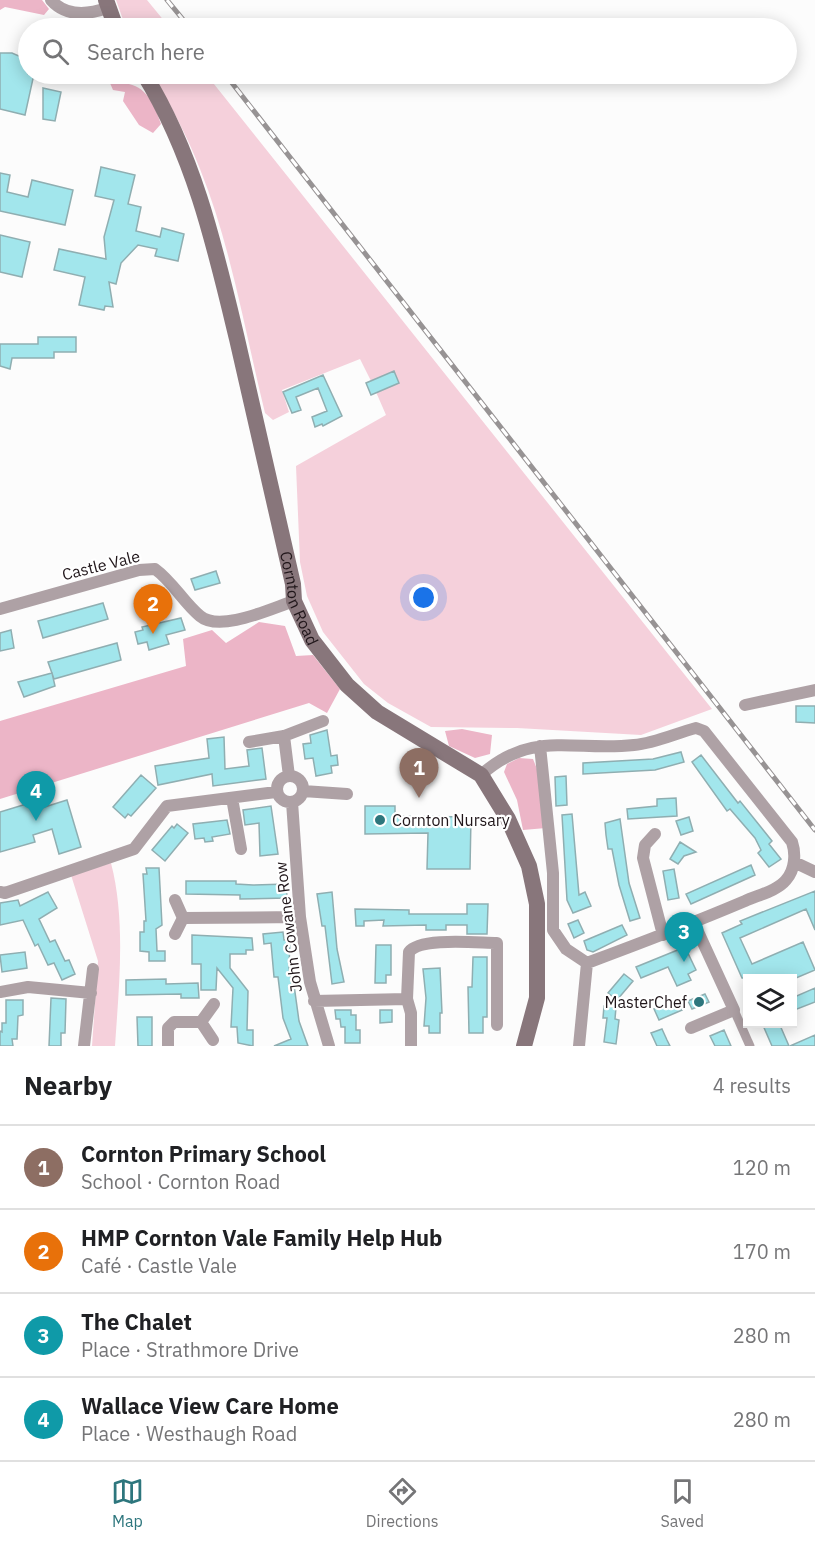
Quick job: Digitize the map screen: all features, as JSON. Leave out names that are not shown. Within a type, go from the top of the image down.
[{"type":"main road","points":[[106,4],[112,18]]},
{"type":"main road","name":"Cornton Road","points":[[149,84],[184,150],[201,201],[253,408],[294,600],[312,639],[347,685],[377,712],[481,775],[508,819],[529,866],[537,904],[537,998],[524,1046]]},
{"type":"street","points":[[51,0],[56,6],[74,13],[106,4]]},
{"type":"street","name":"Castle Vale","points":[[0,609],[141,569],[155,569],[170,580],[202,618],[228,623],[294,600]]},
{"type":"street","points":[[745,705],[815,690]]},
{"type":"street","points":[[249,742],[284,736],[323,721]]},
{"type":"street","points":[[481,775],[506,756],[519,750],[540,746],[636,745],[696,728],[704,731],[792,842],[795,852],[794,862],[791,872],[781,885],[694,923],[587,963]]},
{"type":"street","points":[[284,736],[289,776]]},
{"type":"street","points":[[540,746],[553,873],[553,930],[566,949],[587,963]]},
{"type":"street","points":[[276,792],[284,802],[292,802],[300,798],[303,790],[301,782],[289,776]]},
{"type":"street","points":[[276,792],[279,781],[289,776]]},
{"type":"street","points":[[303,790],[347,794]]},
{"type":"street","points":[[0,892],[6,893],[134,849],[167,806],[276,792]]},
{"type":"street","points":[[232,798],[241,849]]},
{"type":"street","name":"John Cowane Row","points":[[292,802],[300,917],[314,1001],[328,1046]]},
{"type":"street","points":[[655,834],[645,845],[643,858],[663,935]]},
{"type":"street","points":[[794,862],[815,872]]},
{"type":"street","points":[[175,900],[183,918]]},
{"type":"street","points":[[183,918],[300,917]]},
{"type":"street","points":[[175,934],[183,918]]},
{"type":"street","points":[[694,923],[750,1046]]},
{"type":"street","points":[[411,1046],[411,1013],[407,999],[409,952],[412,947],[427,943],[497,943],[497,1025]]},
{"type":"street","points":[[579,1046],[587,963]]},
{"type":"street","points":[[84,1046],[93,969]]},
{"type":"street","points":[[0,992],[28,987],[91,993]]},
{"type":"street","points":[[314,1001],[407,999]]},
{"type":"street","points":[[201,1022],[214,1004]]},
{"type":"street","points":[[691,1028],[734,1010]]},
{"type":"street","points":[[168,1046],[168,1028],[174,1022],[201,1022]]},
{"type":"street","points":[[201,1022],[213,1040]]},
{"type":"shaded area","points":[[0,0],[42,0],[49,9],[44,15],[5,7],[0,10]]},
{"type":"shaded area","points":[[116,0],[147,0],[162,18],[122,18]]},
{"type":"shaded area","points":[[110,84],[136,86],[146,94],[161,124],[153,133],[139,125],[123,101],[125,92],[113,90]]},
{"type":"shaded area","points":[[158,84],[214,84],[712,709],[641,735],[517,728],[431,727],[388,703],[364,684],[323,632],[307,596],[300,562],[296,466],[386,415],[376,392],[399,382],[394,371],[371,381],[360,359],[282,390],[289,412],[273,420],[265,413],[237,290],[220,228],[200,169]]},
{"type":"shaded area","points":[[259,622],[285,626],[296,656],[313,655],[340,689],[327,713],[309,703],[0,799],[0,721],[186,666],[183,639],[212,630],[226,643]]},
{"type":"shaded area","points":[[462,729],[492,735],[490,754],[475,758],[449,746],[445,731]]},
{"type":"shaded area","points":[[519,758],[533,759],[539,774],[546,828],[523,830],[517,800],[504,772],[507,764]]},
{"type":"shaded area","points":[[111,863],[116,885],[120,931],[115,1046],[92,1046],[98,961],[71,875]]},
{"type":"building","points":[[0,53],[12,53],[18,56],[18,84],[32,84],[25,115],[0,109]]},
{"type":"building","points":[[43,88],[61,92],[55,121],[43,119]]},
{"type":"building","points":[[101,167],[135,175],[128,204],[141,207],[136,231],[160,237],[162,228],[184,234],[178,261],[155,256],[157,249],[138,245],[121,263],[116,284],[109,282],[113,307],[105,306],[104,310],[79,305],[85,277],[54,270],[59,249],[106,259],[104,237],[114,200],[95,196]]},
{"type":"building","points":[[0,173],[10,175],[7,192],[28,197],[32,180],[73,190],[65,225],[0,211]]},
{"type":"building","points":[[0,235],[30,242],[22,277],[0,272]]},
{"type":"building","points":[[38,337],[76,337],[76,352],[54,352],[54,358],[12,358],[10,369],[0,366],[0,344],[38,344]]},
{"type":"building","points":[[394,371],[399,383],[371,395],[366,383]]},
{"type":"building","points":[[323,375],[342,416],[323,426],[322,424],[315,427],[312,417],[327,411],[318,388],[296,397],[301,410],[292,413],[283,392]]},
{"type":"building","points":[[216,571],[220,583],[195,590],[191,579]]},
{"type":"building","points":[[103,603],[108,619],[43,638],[38,621]]},
{"type":"building","points":[[181,618],[185,630],[166,635],[169,644],[149,650],[147,642],[138,644],[135,632],[143,630],[142,627]]},
{"type":"building","points":[[11,630],[14,648],[0,651],[0,633]]},
{"type":"building","points":[[117,643],[121,660],[54,679],[48,662]]},
{"type":"building","points":[[52,673],[55,686],[24,697],[18,682]]},
{"type":"building","points":[[796,706],[815,706],[815,723],[796,722]]},
{"type":"building","points":[[327,730],[331,756],[337,755],[338,765],[331,766],[332,773],[316,776],[313,758],[305,759],[303,744],[311,743],[310,735]]},
{"type":"building","points":[[224,737],[225,769],[249,766],[247,750],[262,748],[266,779],[213,786],[212,774],[158,785],[155,766],[209,758],[207,739]]},
{"type":"building","points":[[681,752],[684,762],[655,770],[583,774],[583,763],[653,759]]},
{"type":"building","points":[[701,755],[738,803],[740,801],[772,841],[769,844],[781,859],[769,867],[758,853],[761,850],[755,838],[730,809],[727,811],[692,762]]},
{"type":"building","points":[[141,775],[156,788],[131,816],[128,814],[125,818],[113,807]]},
{"type":"building","points":[[566,776],[567,805],[556,806],[555,777]]},
{"type":"building","points":[[676,798],[677,816],[628,819],[627,809],[657,806],[657,799]]},
{"type":"building","points":[[67,800],[81,847],[59,854],[52,829],[33,835],[35,842],[0,852],[0,812],[33,802],[35,810]]},
{"type":"building","points":[[271,806],[278,854],[260,856],[259,823],[245,825],[243,810]]},
{"type":"building","points":[[365,806],[395,806],[395,816],[471,817],[470,869],[427,869],[428,833],[365,834]]},
{"type":"building","points":[[572,814],[579,895],[585,892],[591,906],[573,913],[567,900],[562,815]]},
{"type":"building","points":[[689,817],[693,831],[681,835],[676,821]]},
{"type":"building","points":[[620,819],[629,883],[640,918],[630,921],[619,885],[612,849],[608,849],[606,835],[605,823]]},
{"type":"building","points":[[227,820],[230,834],[212,837],[213,841],[205,842],[204,838],[195,839],[193,824]]},
{"type":"building","points":[[177,824],[188,833],[165,861],[152,850],[172,826],[174,828]]},
{"type":"building","points":[[680,842],[696,852],[684,856],[678,864],[670,859]]},
{"type":"building","points":[[751,865],[755,875],[691,904],[686,894]]},
{"type":"building","points":[[146,868],[159,868],[162,925],[156,929],[157,951],[165,951],[165,961],[149,961],[149,952],[140,951],[140,932],[144,932],[144,921],[146,921],[143,874],[147,874]]},
{"type":"building","points":[[674,869],[679,898],[668,900],[663,871]]},
{"type":"building","points":[[186,881],[236,881],[236,884],[253,885],[286,884],[287,898],[240,899],[240,895],[186,894]]},
{"type":"building","points":[[815,891],[815,930],[806,909],[740,938],[752,964],[803,942],[815,970],[797,978],[797,974],[743,974],[742,978],[722,933],[742,924],[740,921]]},
{"type":"building","points":[[48,892],[57,908],[39,919],[50,942],[55,940],[65,961],[69,960],[75,974],[62,980],[54,963],[48,965],[38,944],[35,946],[23,920],[0,925],[0,903],[18,900],[20,906]]},
{"type":"building","points":[[332,892],[337,949],[344,982],[332,984],[325,926],[322,926],[317,894]]},
{"type":"building","points":[[467,904],[488,904],[487,934],[467,934],[467,925],[446,925],[446,930],[426,930],[426,925],[383,926],[384,920],[364,921],[364,926],[356,926],[355,909],[409,910],[409,914],[467,914]]},
{"type":"building","points":[[578,920],[584,933],[574,938],[568,924]]},
{"type":"building","points":[[622,925],[627,935],[593,952],[587,950],[584,941]]},
{"type":"building","points":[[283,932],[284,940],[290,939],[289,968],[299,1021],[308,1046],[274,1046],[291,1039],[283,1018],[278,977],[274,977],[271,943],[264,944],[263,934]]},
{"type":"building","points":[[192,935],[252,938],[253,950],[246,950],[246,954],[230,954],[230,968],[248,991],[247,1030],[253,1030],[253,1046],[238,1043],[237,1027],[231,1027],[233,988],[217,968],[216,990],[201,990],[201,964],[192,964]]},
{"type":"building","points":[[376,945],[391,945],[391,975],[386,975],[386,983],[375,983]]},
{"type":"building","points":[[685,947],[696,970],[688,974],[691,980],[677,986],[668,967],[641,978],[636,967]]},
{"type":"building","points":[[25,952],[27,968],[2,972],[0,955]]},
{"type":"building","points":[[473,957],[487,957],[487,1017],[483,1017],[483,1033],[469,1033],[468,987],[472,987]]},
{"type":"building","points":[[440,968],[442,1013],[440,1013],[440,1033],[429,1033],[429,1026],[424,1026],[426,998],[423,969]]},
{"type":"building","points":[[624,974],[633,981],[617,1000],[608,993]]},
{"type":"building","points":[[166,979],[166,984],[198,983],[199,998],[181,998],[181,994],[126,995],[126,980]]},
{"type":"building","points":[[815,988],[815,1002],[797,1009],[797,996]]},
{"type":"building","name":"MasterChef","points":[[705,994],[709,1002],[692,1009],[688,1001]]},
{"type":"building","points":[[51,998],[66,999],[65,1033],[61,1033],[61,1046],[49,1046]]},
{"type":"building","points":[[677,999],[682,1010],[659,1020],[654,1009]]},
{"type":"building","points":[[6,1000],[23,1000],[23,1015],[18,1016],[17,1039],[12,1039],[13,1046],[0,1046],[2,1023],[6,1023]]},
{"type":"building","points":[[604,1006],[616,1007],[615,1019],[619,1020],[616,1044],[604,1042],[607,1018],[603,1018]]},
{"type":"building","points":[[335,1010],[351,1010],[351,1015],[356,1015],[356,1030],[360,1030],[360,1043],[345,1043],[345,1027],[341,1027],[340,1019],[336,1019]]},
{"type":"building","points":[[380,1010],[392,1010],[392,1022],[380,1023]]},
{"type":"building","points":[[137,1017],[152,1017],[152,1046],[138,1046]]},
{"type":"building","points":[[764,1028],[781,1028],[789,1046],[772,1046]]},
{"type":"building","points":[[662,1029],[670,1046],[657,1046],[651,1033]]},
{"type":"building","points":[[724,1030],[731,1046],[715,1046],[710,1036]]},
{"type":"building","points":[[815,1035],[815,1046],[790,1046]]},
{"type":"railway","points":[[167,0],[182,18]]},
{"type":"railway","points":[[233,84],[815,830]]},
{"type":"place","name":"HMP Cornton Vale Family Help Hub","points":[[153,634]]},
{"type":"place","name":"Cornton Primary School","points":[[419,798]]},
{"type":"place","name":"Cornton Nursary","points":[[380,820]]},
{"type":"place","name":"Wallace View Care Home","points":[[36,821]]},
{"type":"place","name":"The Chalet","points":[[684,962]]},
{"type":"place","name":"MasterChef","points":[[699,1002]]}]
